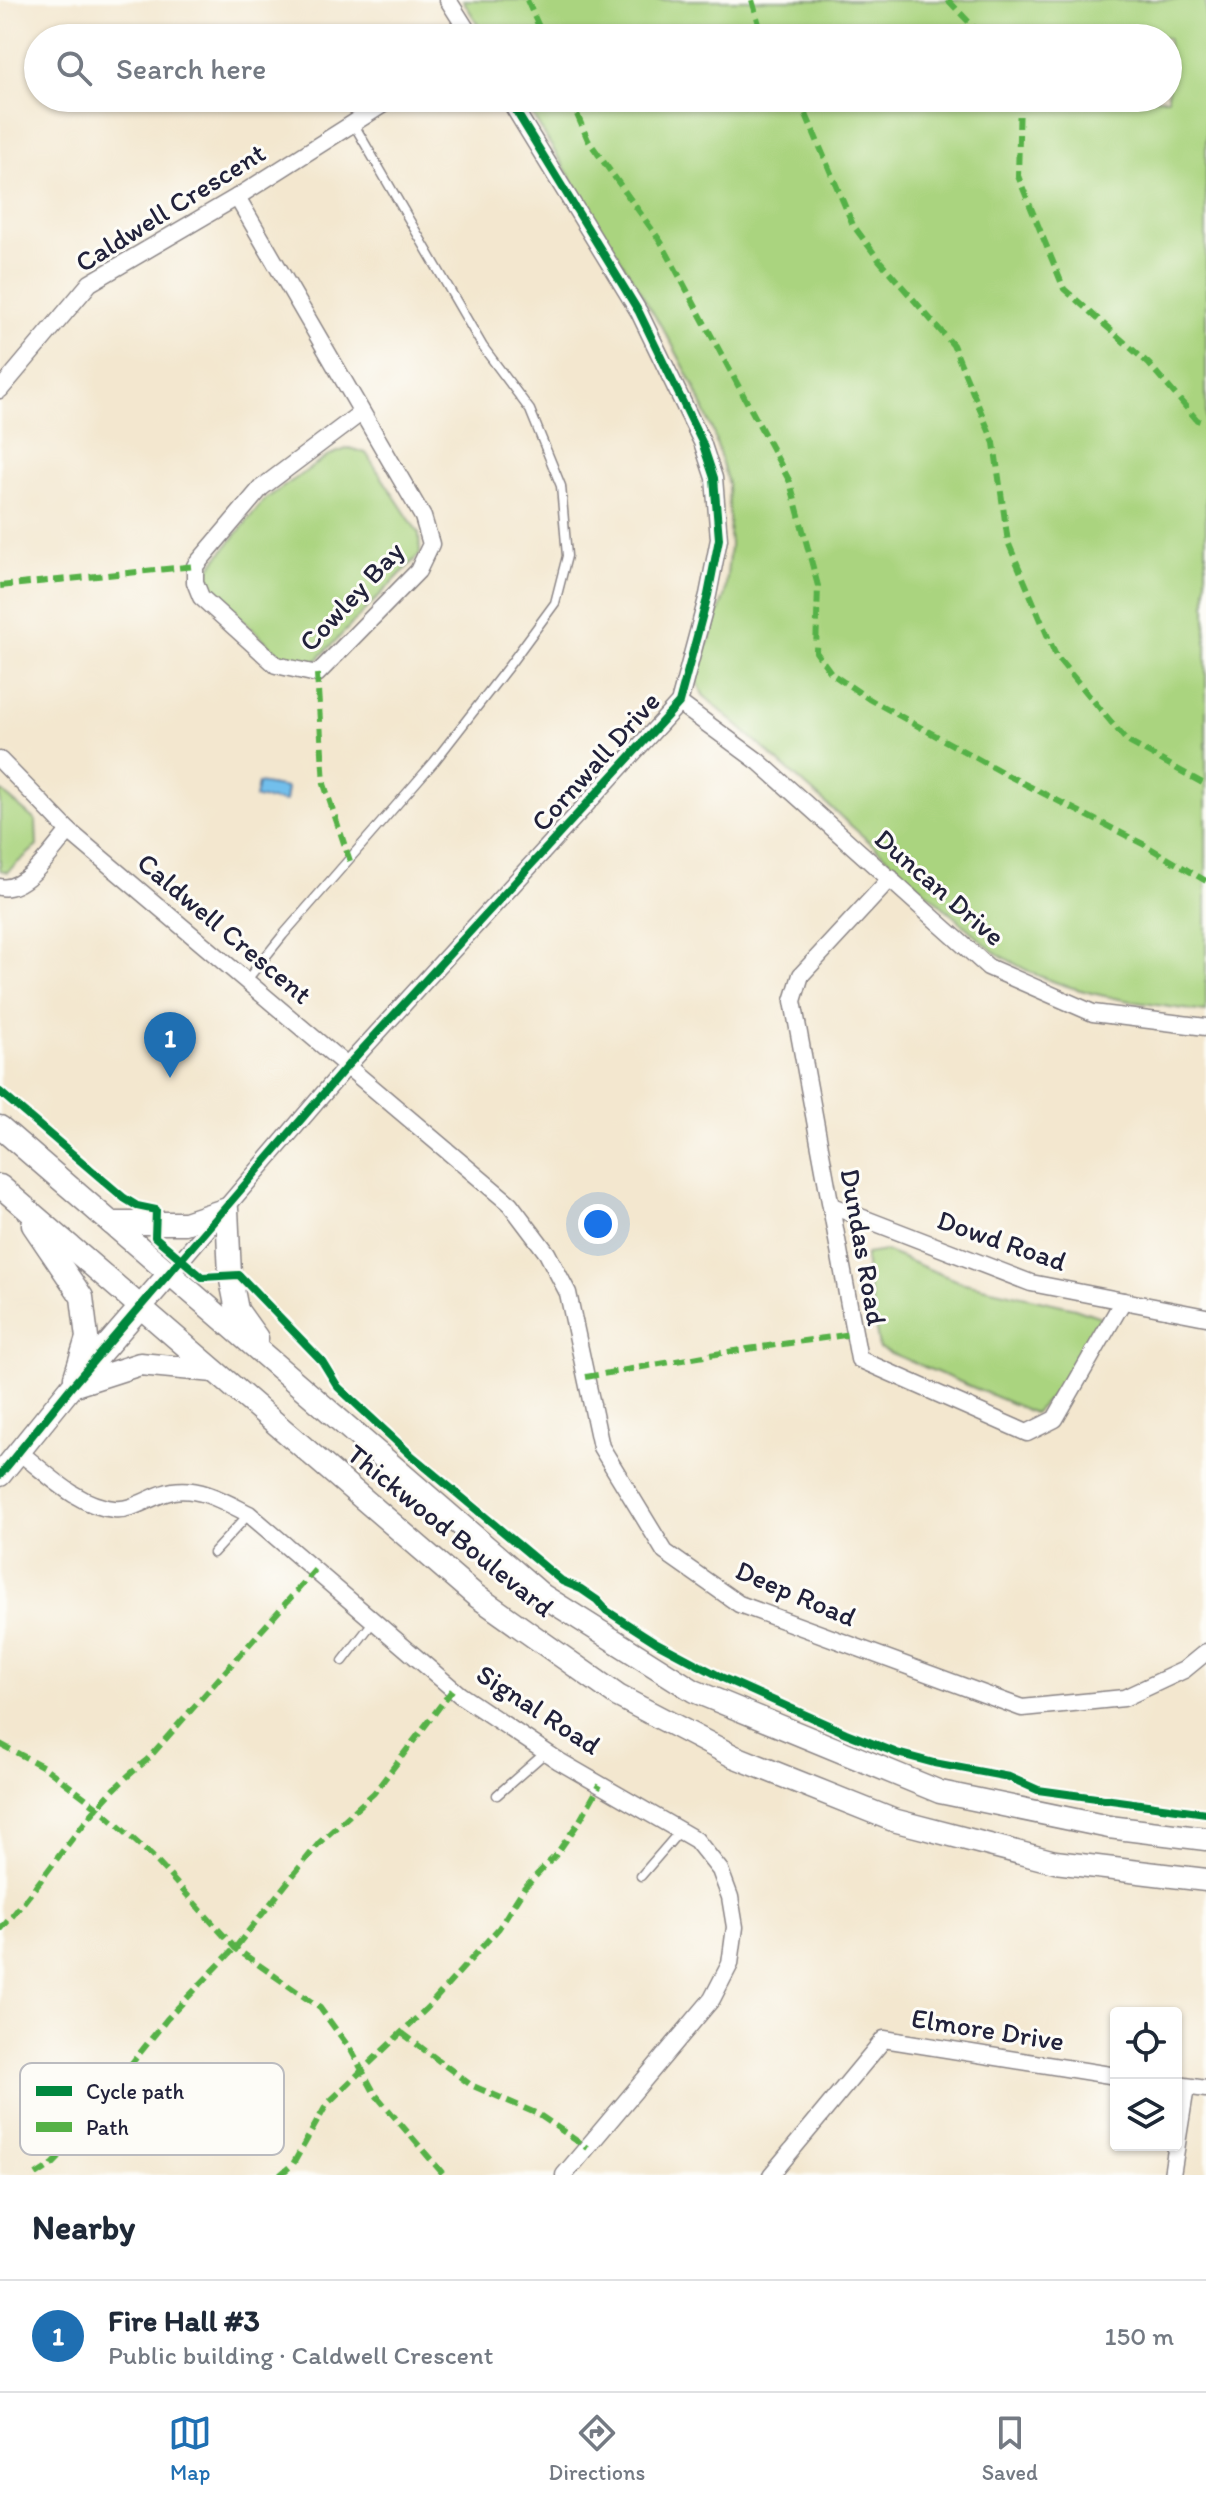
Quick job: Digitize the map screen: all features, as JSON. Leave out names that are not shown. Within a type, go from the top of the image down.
[{"type":"main road","name":"Thickwood Boulevard","points":[[0,1127],[542,1595],[694,1691],[940,1792],[1109,1827],[1206,1839]]},
{"type":"main road","name":"Thickwood Boulevard","points":[[0,1186],[475,1595],[618,1696],[733,1756],[893,1820],[1055,1862],[1206,1880]]},
{"type":"main road","points":[[17,1201],[82,1297],[87,1338],[72,1386]]},
{"type":"main road","points":[[111,1223],[185,1223],[227,1209],[230,1275],[237,1310],[278,1366]]},
{"type":"main road","points":[[0,1475],[169,1274]]},
{"type":"main road","points":[[72,1386],[140,1364],[214,1371]]},
{"type":"street","points":[[448,0],[463,24]]},
{"type":"street","name":"Caldwell Crescent","points":[[0,390],[90,283],[237,197],[369,112]]},
{"type":"street","name":"Cornwall Drive","points":[[169,1274],[348,1065],[679,703],[708,595],[719,539],[714,478],[702,442],[639,312],[517,112]]},
{"type":"street","name":"Cowley Bay","points":[[237,197],[362,412],[423,517],[431,544],[418,571],[317,674],[276,665],[201,597],[195,582],[195,566],[261,488],[362,412]]},
{"type":"street","name":"Duncan Drive","points":[[679,703],[759,762],[988,967],[1093,1013],[1206,1027]]},
{"type":"street","name":"Caldwell Crescent","points":[[0,760],[69,831],[348,1065]]},
{"type":"street","points":[[0,887],[8,889],[25,882],[69,831]]},
{"type":"street","name":"Dundas Road","points":[[891,878],[801,975],[793,1001],[859,1359],[1027,1433],[1055,1419],[1123,1301]]},
{"type":"street","name":"Deep Road","points":[[348,1065],[510,1204],[547,1253],[568,1293],[601,1447],[665,1552],[739,1604],[1022,1708],[1124,1698],[1184,1670],[1206,1652]]},
{"type":"street","name":"Dowd Road","points":[[832,1206],[1031,1283],[1206,1317]]},
{"type":"street","name":"Signal Road","points":[[19,1452],[85,1502],[115,1509],[140,1504],[172,1491],[210,1494],[249,1514],[460,1695],[546,1752],[696,1840],[720,1870],[730,1897],[735,1927],[730,1964],[712,1999],[564,2175]]},
{"type":"street","name":"Elmore Drive","points":[[771,2175],[884,2039],[1110,2075]]},
{"type":"street","points":[[1182,2086],[1206,2089]]},
{"type":"street","points":[[1172,2175],[1174,2151]]},
{"type":"lane","points":[[246,981],[434,762],[508,667],[555,603],[567,556],[561,486],[530,410],[483,347],[352,122]]},
{"type":"lane","points":[[213,1553],[249,1514]]},
{"type":"lane","points":[[343,1661],[374,1621]]},
{"type":"lane","points":[[497,1795],[546,1752]]},
{"type":"lane","points":[[641,1876],[681,1831]]},
{"type":"green space","points":[[463,0],[1206,0],[1206,1012],[1082,991],[1036,975],[993,951],[703,695],[696,678],[725,594],[730,546],[728,484],[713,432],[672,344],[531,112],[1182,112],[1182,24],[478,24]]},
{"type":"green space","points":[[349,448],[366,453],[419,534],[420,554],[314,663],[285,660],[211,589],[206,572],[264,500],[330,455]]},
{"type":"green space","points":[[0,790],[36,821],[37,846],[7,872],[0,870]]},
{"type":"green space","points":[[885,1251],[960,1282],[1075,1308],[1101,1317],[1056,1392],[1034,1413],[879,1348],[866,1272],[866,1254]]},
{"type":"water","points":[[258,783],[287,788],[285,802],[255,798]]},
{"type":"marked path","points":[[527,0],[538,24]]},
{"type":"marked path","points":[[752,0],[759,24]]},
{"type":"marked path","points":[[948,0],[971,24]]},
{"type":"marked path","points":[[576,112],[588,140],[661,242],[790,482],[818,586],[816,652],[832,674],[869,699],[1009,776],[1143,844],[1206,881]]},
{"type":"marked path","points":[[805,112],[853,225],[879,260],[953,345],[994,443],[1008,542],[1056,656],[1127,741],[1206,785]]},
{"type":"marked path","points":[[1020,112],[1018,176],[1064,289],[1149,364],[1197,420],[1206,423]]},
{"type":"marked path","points":[[0,586],[195,566]]},
{"type":"marked path","points":[[317,674],[324,784],[350,861]]},
{"type":"marked path","points":[[586,1377],[852,1334]]},
{"type":"marked path","points":[[0,1930],[106,1798],[147,1760],[315,1570]]},
{"type":"marked path","points":[[132,2063],[167,2019],[235,1948],[319,1843],[374,1793],[453,1689]]},
{"type":"marked path","points":[[0,1744],[44,1767],[96,1806],[152,1856],[235,1948],[320,2008],[351,2050],[375,2094],[444,2175]]},
{"type":"marked path","points":[[280,2175],[293,2164],[327,2104],[427,2008],[499,1928],[524,1888],[555,1856],[600,1785]]},
{"type":"marked path","points":[[402,2033],[471,2085],[538,2114],[587,2148]]},
{"type":"marked path","points":[[36,2175],[62,2155]]},
{"type":"cycle path","points":[[0,1475],[72,1386],[348,1065],[679,703],[708,595],[719,539],[714,478],[702,442],[639,312],[517,112]]},
{"type":"cycle path","points":[[0,1092],[124,1198],[137,1206],[156,1210],[155,1237],[202,1277],[239,1275],[322,1361],[338,1387],[411,1455],[562,1581],[581,1589],[607,1611],[657,1643],[723,1678],[897,1753],[1009,1777],[1038,1790],[1206,1813]]},
{"type":"place","name":"Fire Hall #3","points":[[170,1078]]}]
